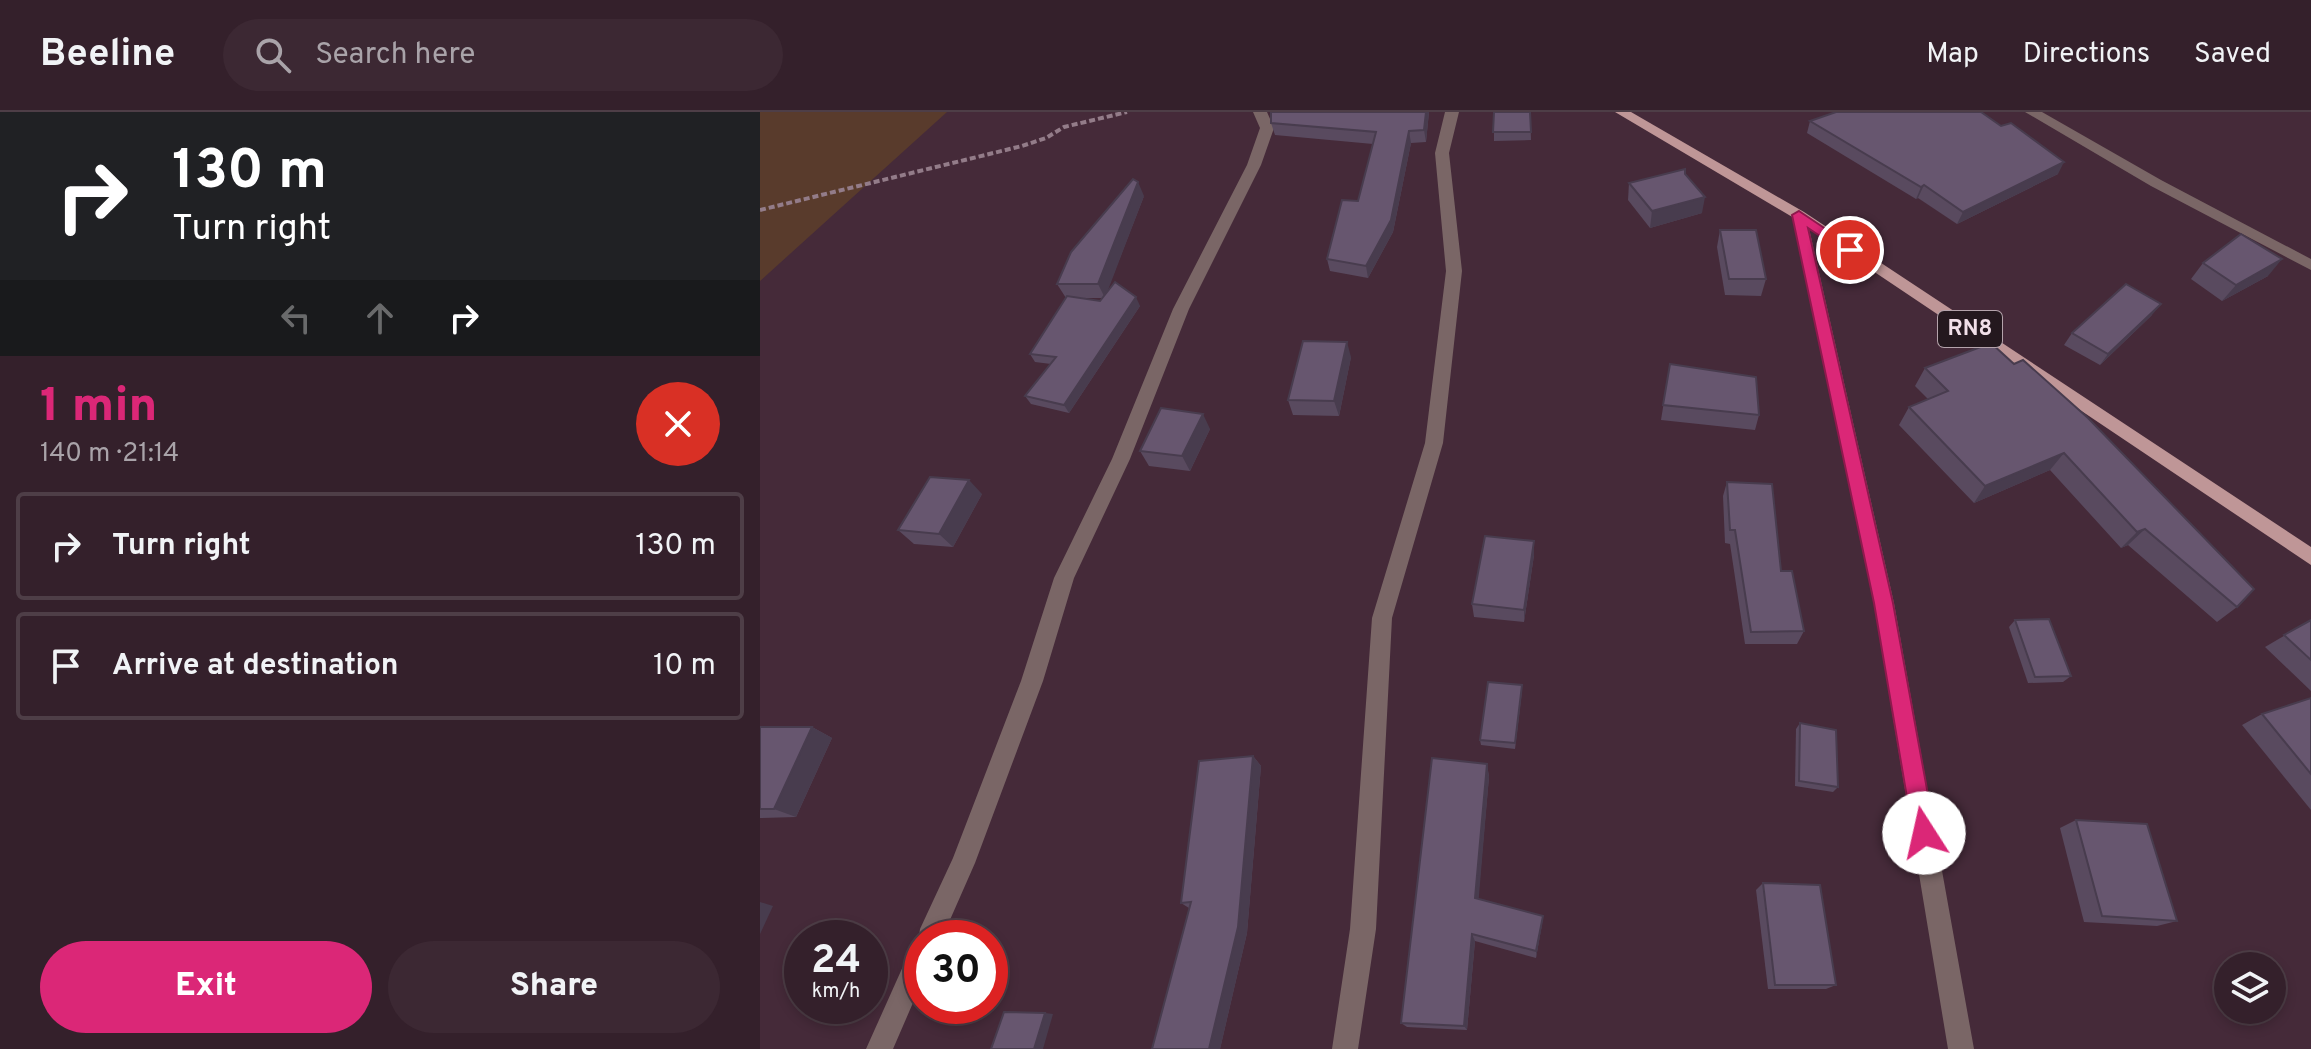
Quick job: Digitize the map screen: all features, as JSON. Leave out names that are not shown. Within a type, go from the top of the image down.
[{"type":"main road","name":"RN8","points":[[1622,112],[1799,215],[2311,557]]},
{"type":"street","points":[[937,920],[963,863],[1032,681],[1064,578],[1121,459],[1181,309],[1254,165],[1267,128],[1260,112]]},
{"type":"street","points":[[1345,1049],[1363,929],[1382,618],[1434,443],[1454,271],[1442,153],[1452,112]]},
{"type":"street","points":[[2032,112],[2156,183],[2311,265]]},
{"type":"street","points":[[1799,215],[1884,603],[1961,1049]]},
{"type":"street","points":[[879,1049],[904,993]]},
{"type":"path","points":[[760,210],[1022,146],[1046,138],[1064,127],[1127,112]]},
{"type":"shaded area","points":[[760,112],[947,112],[760,281]]},
{"type":"building","points":[[1271,112],[1426,112],[1424,130],[1409,131],[1391,220],[1366,266],[1327,259],[1342,200],[1358,201],[1376,132],[1271,123]]},
{"type":"building","points":[[1494,112],[1530,112],[1531,132],[1493,132]]},
{"type":"building","points":[[1836,112],[1981,112],[2001,126],[2011,123],[2064,162],[1963,212],[1924,185],[1921,187],[1810,121]]},
{"type":"building","points":[[1685,169],[1685,174],[1705,197],[1652,211],[1629,183]]},
{"type":"building","points":[[1133,179],[1138,182],[1098,284],[1057,284],[1071,252]]},
{"type":"building","points":[[1720,230],[1756,230],[1766,279],[1729,279]]},
{"type":"building","points":[[2241,234],[2282,259],[2236,285],[2203,263]]},
{"type":"building","points":[[1115,282],[1136,297],[1064,405],[1025,396],[1056,357],[1030,354],[1067,296],[1100,301]]},
{"type":"building","points":[[2126,284],[2161,304],[2108,354],[2072,333]]},
{"type":"building","points":[[1303,341],[1347,342],[1334,401],[1288,400]]},
{"type":"building","points":[[1991,343],[2014,364],[2023,360],[2088,418],[2254,589],[2237,607],[2145,529],[2137,532],[2064,453],[1985,486],[1909,407],[1948,391],[1925,368]]},
{"type":"building","points":[[1670,364],[1756,377],[1759,415],[1663,405]]},
{"type":"building","points":[[1161,408],[1203,414],[1182,456],[1140,451]]},
{"type":"building","points":[[930,477],[969,480],[939,534],[898,530]]},
{"type":"building","points":[[1727,482],[1772,484],[1781,571],[1792,571],[1804,631],[1751,632],[1735,530],[1730,530]]},
{"type":"building","points":[[1485,536],[1534,541],[1524,610],[1472,604]]},
{"type":"building","points":[[2049,619],[2071,676],[2035,677],[2015,620]]},
{"type":"building","points":[[2311,620],[2311,660],[2284,635]]},
{"type":"building","points":[[1488,682],[1522,685],[1515,743],[1480,740]]},
{"type":"building","points":[[2311,698],[2311,774],[2262,714]]},
{"type":"building","points":[[1800,723],[1836,730],[1838,787],[1799,781]]},
{"type":"building","points":[[760,727],[812,727],[774,809],[760,809]]},
{"type":"building","points":[[1253,756],[1238,927],[1209,1049],[1152,1049],[1191,902],[1181,903],[1199,761]]},
{"type":"building","points":[[1432,758],[1487,764],[1475,898],[1543,916],[1536,951],[1472,934],[1464,1026],[1401,1023]]},
{"type":"building","points":[[2076,820],[2147,824],[2177,921],[2102,916]]},
{"type":"building","points":[[1763,883],[1820,885],[1836,985],[1775,985]]},
{"type":"building","points":[[1008,1012],[1045,1013],[1034,1049],[991,1049],[1000,1024],[1008,1024]]},
{"type":"route","points":[[1850,250],[1799,215],[1884,603],[1924,833]]}]
